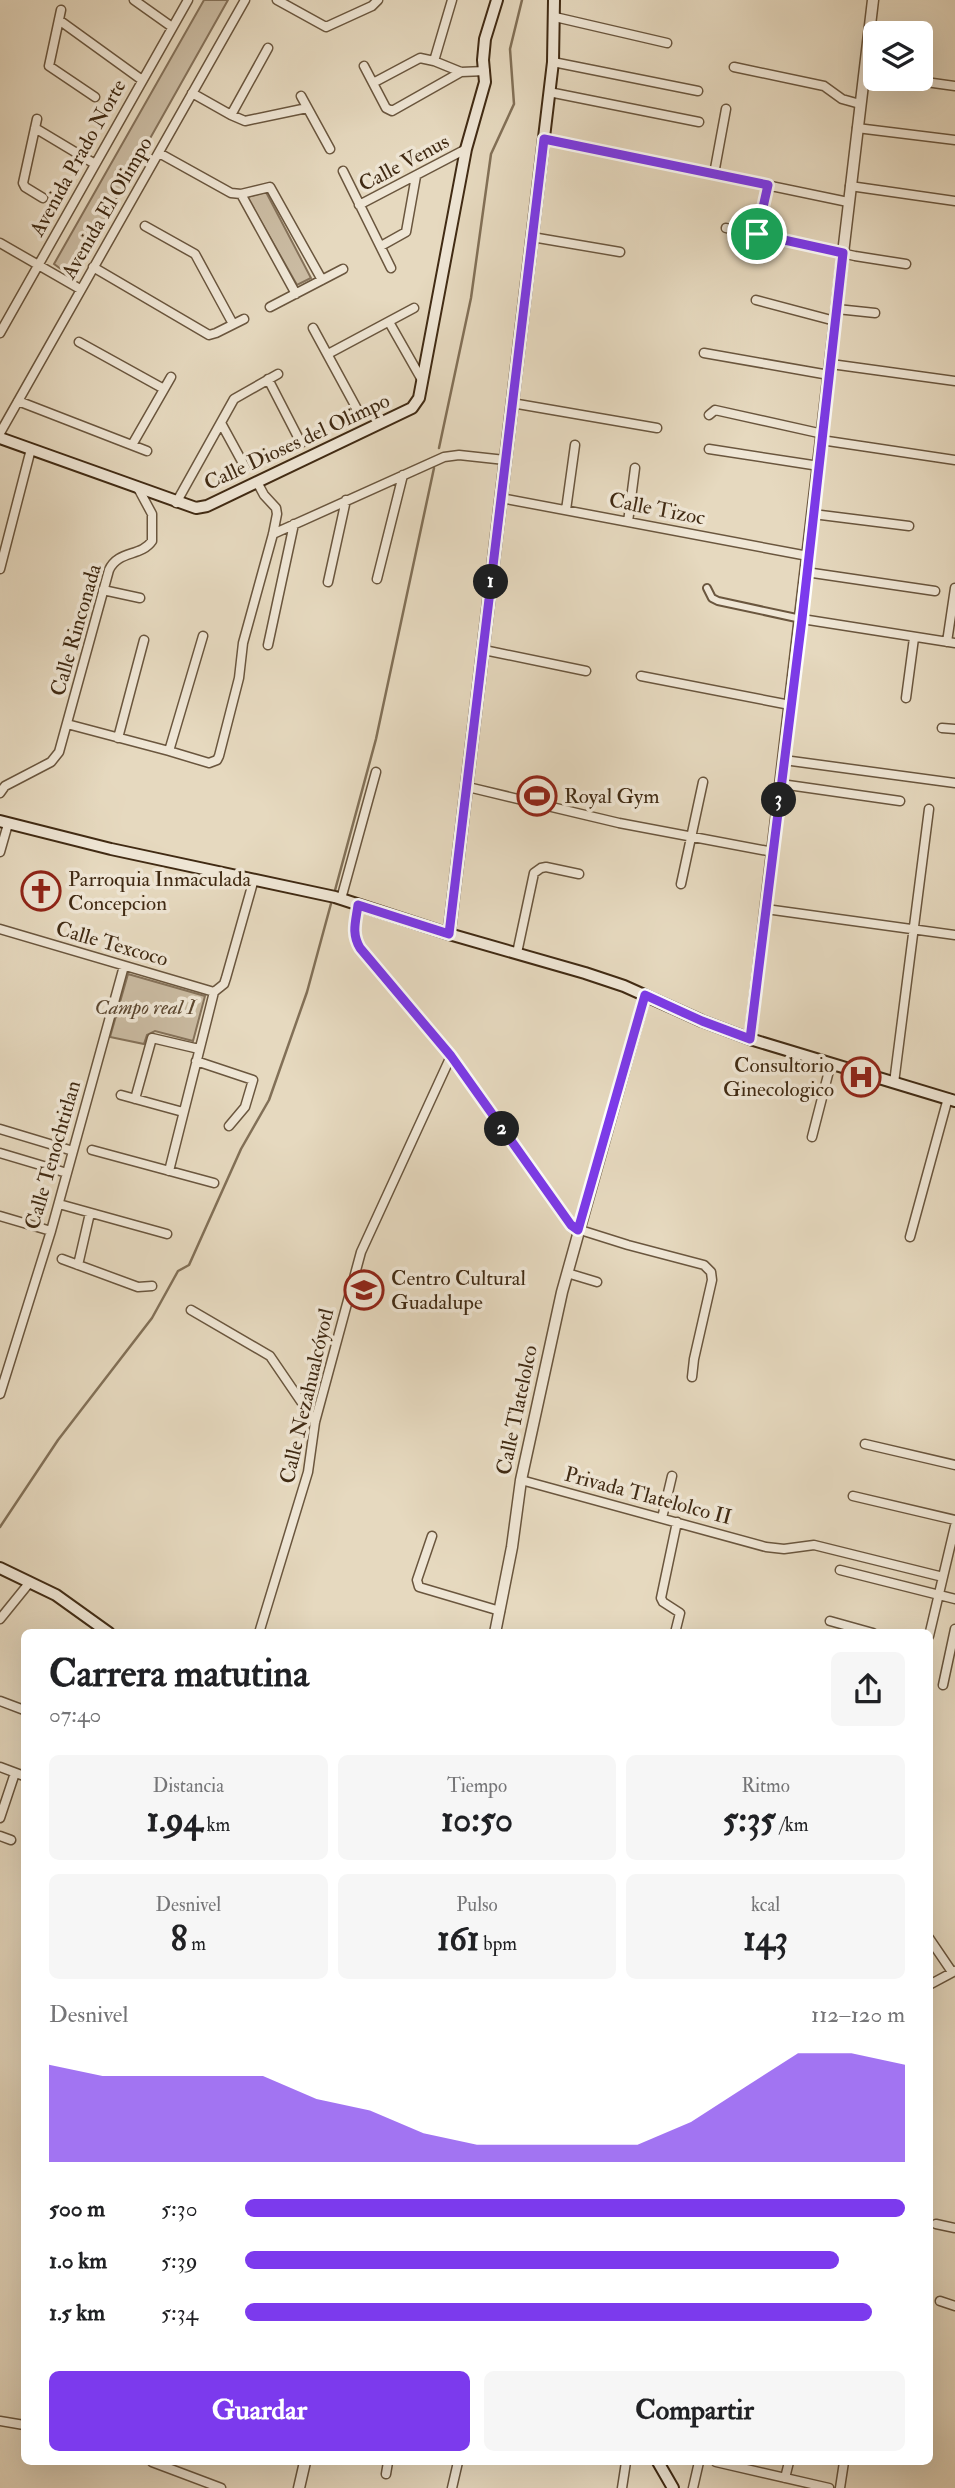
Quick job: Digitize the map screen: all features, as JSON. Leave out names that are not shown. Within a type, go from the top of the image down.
[{"type":"main road","name":"Calle Dioses del Olimpo","points":[[0,436],[196,509],[412,408],[419,398],[466,149],[483,93],[485,39],[497,0]]},
{"type":"main road","points":[[449,934],[553,62],[555,5]]},
{"type":"main road","points":[[4,823],[335,898],[585,973],[750,1039],[951,1100]]},
{"type":"main road","points":[[0,1568],[56,1595],[103,1629]]},
{"type":"main road","points":[[660,2465],[673,2488]]},
{"type":"street","points":[[134,0],[172,27]]},
{"type":"street","name":"Avenida Prado Norte","points":[[0,333],[188,0]]},
{"type":"street","name":"Avenida El Olimpo","points":[[0,436],[80,289],[245,0]]},
{"type":"street","points":[[277,0],[326,27],[372,6],[378,0]]},
{"type":"street","points":[[434,61],[452,0]]},
{"type":"street","points":[[872,21],[873,0]]},
{"type":"street","points":[[555,5],[667,43]]},
{"type":"street","points":[[61,10],[50,66],[95,97]]},
{"type":"street","points":[[59,20],[142,80]]},
{"type":"street","points":[[231,115],[268,48]]},
{"type":"street","points":[[373,83],[421,58],[461,72],[485,71]]},
{"type":"street","points":[[553,62],[698,91]]},
{"type":"street","points":[[364,66],[386,108],[392,111],[461,72]]},
{"type":"street","points":[[734,67],[824,86],[842,99],[860,104]]},
{"type":"street","points":[[933,83],[955,86]]},
{"type":"street","points":[[750,1039],[802,619],[848,202],[864,91]]},
{"type":"street","points":[[549,92],[699,122]]},
{"type":"street","points":[[192,93],[231,115],[249,120],[307,108]]},
{"type":"street","points":[[301,96],[330,149]]},
{"type":"street","points":[[713,174],[726,109]]},
{"type":"street","points":[[43,198],[23,183],[36,124],[95,164]]},
{"type":"street","points":[[857,128],[955,140]]},
{"type":"street","points":[[544,139],[848,202]]},
{"type":"street","name":"Calle Venus","points":[[391,268],[359,205],[466,149]]},
{"type":"street","points":[[159,153],[226,191],[241,194],[267,187],[272,190],[322,280]]},
{"type":"street","points":[[343,170],[359,205]]},
{"type":"street","points":[[381,246],[406,232],[416,176]]},
{"type":"street","points":[[757,234],[768,185]]},
{"type":"street","points":[[850,186],[955,201]]},
{"type":"street","points":[[241,194],[296,294]]},
{"type":"street","points":[[145,226],[195,254],[233,324]]},
{"type":"street","points":[[726,228],[905,264]]},
{"type":"street","points":[[532,237],[620,252]]},
{"type":"street","points":[[0,243],[80,289]]},
{"type":"street","points":[[93,267],[209,335],[244,319]]},
{"type":"street","points":[[270,307],[343,270]]},
{"type":"street","points":[[756,300],[835,320]]},
{"type":"street","points":[[328,354],[414,308]]},
{"type":"street","points":[[837,309],[875,313]]},
{"type":"street","points":[[389,322],[422,380]]},
{"type":"street","points":[[313,328],[358,409]]},
{"type":"street","points":[[79,341],[164,389]]},
{"type":"street","points":[[704,353],[829,375]]},
{"type":"street","points":[[831,364],[955,381]]},
{"type":"street","points":[[176,503],[234,399],[278,374]]},
{"type":"street","points":[[132,445],[171,377]]},
{"type":"street","points":[[268,379],[301,443]]},
{"type":"street","points":[[18,401],[147,451]]},
{"type":"street","points":[[512,403],[657,428]]},
{"type":"street","points":[[709,415],[715,410],[822,437],[955,460]]},
{"type":"street","points":[[221,423],[245,467]]},
{"type":"street","points":[[566,510],[575,445]]},
{"type":"street","points":[[0,569],[31,449]]},
{"type":"street","points":[[709,449],[819,466]]},
{"type":"street","points":[[273,534],[451,456],[505,460]]},
{"type":"street","points":[[628,522],[635,468]]},
{"type":"street","points":[[377,579],[403,475]]},
{"type":"street","points":[[257,482],[276,508],[273,534]]},
{"type":"street","name":"Calle Rinconada","points":[[0,793],[5,786],[56,758],[108,570],[117,558],[144,548],[152,541],[152,514],[138,488]]},
{"type":"street","name":"Calle Tizoc","points":[[501,498],[808,556]]},
{"type":"street","points":[[328,582],[346,500]]},
{"type":"street","points":[[813,514],[909,526]]},
{"type":"street","points":[[268,645],[294,524]]},
{"type":"street","name":"Calle Rinconada","points":[[67,724],[169,749],[209,763],[217,760],[239,678],[246,634],[273,534]]},
{"type":"street","points":[[806,572],[935,590]]},
{"type":"street","points":[[707,588],[712,598],[718,601],[802,619],[951,642],[955,588]]},
{"type":"street","points":[[103,590],[140,598]]},
{"type":"street","points":[[169,749],[203,636]]},
{"type":"street","points":[[906,698],[914,638]]},
{"type":"street","points":[[118,738],[144,640]]},
{"type":"street","points":[[484,650],[586,671]]},
{"type":"street","points":[[641,676],[790,705]]},
{"type":"street","points":[[942,728],[955,729]]},
{"type":"street","points":[[784,760],[955,783]]},
{"type":"street","points":[[335,898],[376,772]]},
{"type":"street","points":[[681,884],[703,782]]},
{"type":"street","points":[[781,784],[900,801]]},
{"type":"street","points":[[468,787],[546,807],[773,852]]},
{"type":"street","points":[[894,1083],[929,809]]},
{"type":"street","points":[[0,852],[4,823]]},
{"type":"street","points":[[517,953],[534,873],[546,867],[579,874]]},
{"type":"street","points":[[169,1171],[214,992],[224,984],[254,879]]},
{"type":"street","points":[[358,905],[354,931],[360,948],[451,1056],[571,1225],[578,1230],[709,1268],[712,1276],[711,1289],[692,1377]]},
{"type":"street","points":[[766,909],[955,935]]},
{"type":"street","name":"Calle Texcoco","points":[[0,929],[214,992]]},
{"type":"street","name":"Calle Tenochtitlan","points":[[0,1394],[51,1231],[124,965]]},
{"type":"street","name":"Calle Tlatelolco","points":[[496,1629],[521,1480],[567,1273],[645,995]]},
{"type":"street","points":[[135,1099],[152,1038],[198,1049]]},
{"type":"street","name":"Calle Nezahualcóyotl","points":[[260,1629],[304,1485],[316,1422],[361,1252],[451,1056]]},
{"type":"street","points":[[196,1061],[253,1080],[245,1107],[229,1126]]},
{"type":"street","points":[[812,1137],[831,1063]]},
{"type":"street","points":[[121,1095],[183,1112]]},
{"type":"street","points":[[910,1237],[951,1100]]},
{"type":"street","points":[[0,1129],[73,1151]]},
{"type":"street","points":[[92,1150],[214,1183]]},
{"type":"street","points":[[0,1153],[67,1173]]},
{"type":"street","points":[[58,1204],[167,1234]]},
{"type":"street","points":[[78,1265],[90,1213]]},
{"type":"street","points":[[0,1216],[51,1231]]},
{"type":"street","points":[[62,1259],[138,1287],[152,1286]]},
{"type":"street","points":[[567,1273],[597,1282]]},
{"type":"street","points":[[191,1310],[270,1356],[316,1422]]},
{"type":"street","points":[[865,1444],[955,1465]]},
{"type":"street","points":[[662,1518],[673,1476]]},
{"type":"street","name":"Privada Tlatelolco II","points":[[521,1480],[766,1547],[784,1549],[814,1545],[943,1577]]},
{"type":"street","points":[[853,1496],[955,1520]]},
{"type":"street","points":[[676,1629],[680,1613],[663,1602],[662,1598],[677,1522]]},
{"type":"street","points":[[931,1629],[955,1526]]},
{"type":"street","points":[[432,1536],[417,1580],[419,1587],[500,1611]]},
{"type":"street","points":[[840,1570],[955,1599]]},
{"type":"street","points":[[0,1619],[30,1582]]},
{"type":"street","points":[[830,1621],[859,1629]]},
{"type":"street","points":[[943,1685],[955,1629]]},
{"type":"street","points":[[0,1701],[21,1709]]},
{"type":"street","points":[[0,1767],[20,1774],[0,1818]]},
{"type":"street","points":[[0,1836],[11,1840]]},
{"type":"street","points":[[933,1944],[953,1972],[933,1983]]},
{"type":"street","points":[[936,2224],[955,2228]]},
{"type":"street","points":[[940,2301],[955,2306]]},
{"type":"street","points":[[0,2421],[21,2425]]},
{"type":"street","points":[[161,2465],[209,2486],[221,2488]]},
{"type":"street","points":[[299,2488],[303,2465]]},
{"type":"street","points":[[386,2473],[387,2465]]},
{"type":"street","points":[[452,2488],[457,2465]]},
{"type":"street","points":[[622,2488],[626,2465]]},
{"type":"street","points":[[693,2488],[698,2465]]},
{"type":"street","points":[[729,2465],[829,2488]]},
{"type":"street","points":[[785,2478],[788,2465]]},
{"type":"street","points":[[839,2488],[843,2465]]},
{"type":"green space","points":[[204,0],[228,0],[72,277],[54,264]]},
{"type":"green space","points":[[266,192],[311,278],[297,285],[247,197]]},
{"type":"green space","name":"Campo real I","points":[[128,974],[205,996],[193,1041],[155,1031],[147,1035],[144,1044],[110,1037]]},
{"type":"waterway","points":[[439,448],[471,298],[491,154],[514,104],[510,49],[522,0]]},
{"type":"waterway","points":[[334,894],[376,739],[434,468]]},
{"type":"waterway","points":[[0,1527],[58,1440],[152,1318],[178,1271],[189,1265],[241,1149],[269,1100],[307,992],[332,900]]},
{"type":"place","name":"Royal Gym","points":[[537,796]]},
{"type":"place","name":"Parroquia Inmaculada Concepcion","points":[[41,891]]},
{"type":"place","name":"Consultorio Ginecologico","points":[[861,1077]]},
{"type":"place","name":"Centro Cultural Guadalupe","points":[[364,1290]]},
{"type":"route","points":[[544,139],[768,185],[757,234],[843,253],[802,619],[750,1039],[645,995],[578,1230],[571,1225],[532,1172],[451,1056],[360,948],[354,931],[358,905],[449,934],[544,139]]}]
